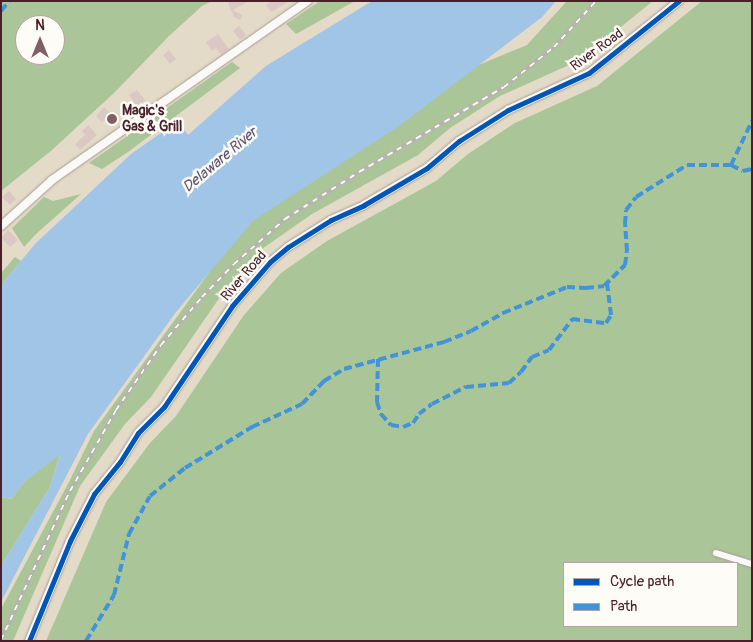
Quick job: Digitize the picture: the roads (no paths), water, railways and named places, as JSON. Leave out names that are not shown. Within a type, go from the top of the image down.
[{"type":"street","points":[[1,226],[52,180],[308,1]]},
{"type":"street","name":"River Road","points":[[29,641],[70,541],[94,494],[120,462],[138,433],[164,407],[232,306],[270,262],[288,247],[331,220],[364,205],[427,168],[459,141],[508,110],[589,73],[678,1]]},
{"type":"street","points":[[716,553],[752,564]]},
{"type":"water","name":"Delaware River","points":[[372,1],[556,1],[542,17],[399,126],[253,221],[176,312],[88,434],[1,602],[1,566],[50,487],[60,455],[25,481],[11,499],[1,497],[1,285],[35,244],[131,154],[178,121],[188,135],[266,66]]},
{"type":"railway","points":[[1,640],[70,491],[116,410],[161,345],[202,297],[234,264],[285,219],[359,172],[504,87],[554,47],[596,1]]},
{"type":"place","name":"Magic's Gas & Grill","points":[[112,119]]}]
